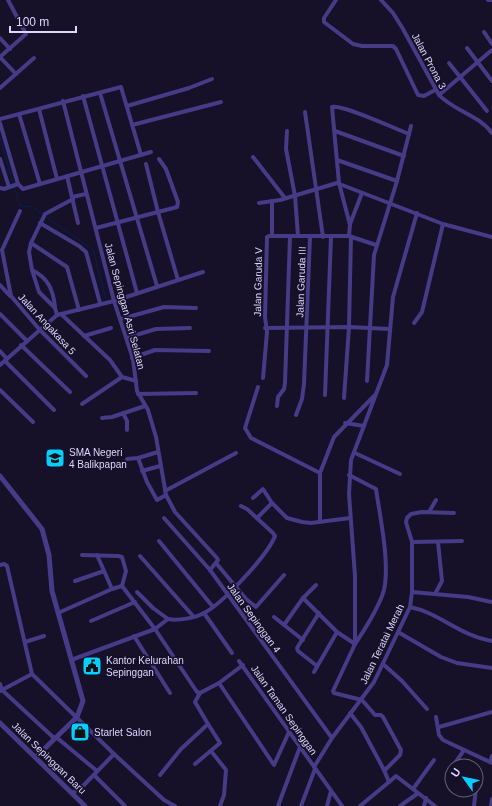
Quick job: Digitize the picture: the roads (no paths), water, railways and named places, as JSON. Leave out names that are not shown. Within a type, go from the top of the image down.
[{"type":"street","points":[[8,0],[26,34],[0,57],[16,74]]},
{"type":"street","points":[[336,0],[324,18],[324,22],[358,46],[393,46],[396,49],[418,95],[424,96],[435,90]]},
{"type":"street","name":"Jalan Prona 3","points":[[381,0],[393,13],[404,29],[438,95],[444,101],[479,120],[492,132]]},
{"type":"street","points":[[484,32],[492,44]]},
{"type":"street","points":[[0,38],[10,48]]},
{"type":"street","points":[[466,48],[492,81]]},
{"type":"street","points":[[438,95],[492,50]]},
{"type":"street","points":[[0,88],[34,58]]},
{"type":"street","points":[[449,63],[487,111]]},
{"type":"street","points":[[127,106],[189,88],[212,79]]},
{"type":"street","points":[[0,119],[120,87],[141,155]]},
{"type":"street","points":[[100,93],[138,216],[157,286]]},
{"type":"street","points":[[83,96],[137,293]]},
{"type":"street","name":"Jalan Sepinggan Asri Selatan","points":[[63,101],[80,173],[96,228],[113,301],[121,319],[132,358],[134,381],[138,394],[150,414],[166,493],[175,512],[217,558],[218,560],[216,563]]},
{"type":"street","points":[[132,125],[221,102]]},
{"type":"street","points":[[344,398],[349,327],[350,224],[339,183],[332,109],[334,106],[409,134]]},
{"type":"street","points":[[39,109],[57,179]]},
{"type":"street","points":[[305,112],[323,237]]},
{"type":"street","points":[[19,114],[40,184]]},
{"type":"street","points":[[0,123],[18,184],[23,189],[150,152]]},
{"type":"street","points":[[367,381],[371,273],[376,245],[397,181],[411,126]]},
{"type":"street","points":[[335,131],[404,156]]},
{"type":"street","points":[[287,132],[286,149],[295,196],[298,236]]},
{"type":"street","points":[[253,157],[285,198]]},
{"type":"street","points":[[0,159],[9,187]]},
{"type":"street","points":[[96,228],[138,216],[178,207],[179,204],[166,169],[159,159]]},
{"type":"street","points":[[337,160],[397,181]]},
{"type":"street","points":[[146,164],[178,280]]},
{"type":"street","points":[[67,176],[78,222]]},
{"type":"street","points":[[259,203],[295,196],[317,188],[339,183],[443,224],[492,237]]},
{"type":"street","points":[[0,188],[18,184]]},
{"type":"street","points":[[350,224],[362,193]]},
{"type":"street","points":[[86,194],[72,198],[45,214],[31,243],[29,259],[39,292],[59,314],[110,360],[123,377],[134,381]]},
{"type":"street","name":"Jalan Garuda V","points":[[263,378],[267,337],[265,328],[272,201]]},
{"type":"street","name":"Jalan Angakasa 5","points":[[20,211],[1,250],[11,296],[38,329],[86,376]]},
{"type":"street","points":[[355,644],[355,576],[350,518],[349,475],[351,460],[355,453],[387,365],[393,297],[417,213]]},
{"type":"street","points":[[40,223],[79,246],[86,252],[101,303]]},
{"type":"street","points":[[414,323],[422,312],[443,224]]},
{"type":"street","points":[[270,236],[350,237],[376,245]]},
{"type":"street","points":[[277,406],[278,397],[284,388],[288,328],[290,236]]},
{"type":"street","name":"Jalan Garuda III","points":[[296,415],[304,393],[308,328],[310,237]]},
{"type":"street","points":[[325,395],[331,237]]},
{"type":"street","points":[[31,243],[67,267],[79,310]]},
{"type":"street","points":[[32,270],[45,278],[52,293],[55,308]]},
{"type":"street","points":[[0,365],[38,329],[59,314],[113,301],[203,272]]},
{"type":"street","points":[[0,285],[11,296]]},
{"type":"street","points":[[121,319],[164,306],[196,308]]},
{"type":"street","points":[[0,314],[26,341]]},
{"type":"street","points":[[265,328],[369,327],[390,329]]},
{"type":"street","points":[[84,336],[111,328]]},
{"type":"street","points":[[126,338],[156,329],[190,328]]},
{"type":"street","points":[[21,345],[70,392]]},
{"type":"street","points":[[132,358],[155,350],[208,351]]},
{"type":"street","points":[[0,351],[6,360],[54,410]]},
{"type":"street","points":[[82,404],[123,377]]},
{"type":"street","points":[[258,387],[245,428],[247,433],[251,438],[320,473]]},
{"type":"street","points":[[0,390],[33,422]]},
{"type":"street","points":[[138,394],[196,393]]},
{"type":"street","points":[[320,522],[320,473],[334,437],[376,393]]},
{"type":"street","points":[[102,418],[112,417],[145,406]]},
{"type":"street","points":[[125,412],[127,430]]},
{"type":"street","points":[[346,423],[364,426]]},
{"type":"street","points":[[127,459],[138,458],[158,452]]},
{"type":"street","points":[[138,458],[142,471],[157,500],[166,493],[236,453]]},
{"type":"street","points":[[355,453],[400,474]]},
{"type":"street","points":[[142,471],[160,466]]},
{"type":"street","points":[[349,475],[376,488],[385,563],[384,592],[365,629],[355,644],[333,691],[334,693],[362,700],[375,715],[381,715],[383,717],[401,750],[400,755],[384,770]]},
{"type":"street","points":[[0,476],[42,529],[49,556],[52,591],[83,701],[77,717],[36,757]]},
{"type":"street","points":[[253,498],[263,489],[272,503],[287,518],[302,522],[320,522],[350,518]]},
{"type":"street","points":[[436,500],[429,512],[454,513]]},
{"type":"street","points":[[257,518],[272,503]]},
{"type":"street","points":[[137,592],[167,620],[174,620],[204,613],[213,607],[236,586],[275,536],[247,509],[241,506]]},
{"type":"street","name":"Jalan Teratai Merah","points":[[301,806],[315,768],[332,738],[374,682],[410,607],[412,592],[412,542],[406,522],[411,514],[429,512]]},
{"type":"street","name":"Jalan Sepinggan 4","points":[[164,518],[210,570],[332,738]]},
{"type":"street","points":[[158,541],[213,607]]},
{"type":"street","points":[[412,542],[462,541]]},
{"type":"street","points":[[435,594],[442,581],[438,542]]},
{"type":"street","points":[[82,555],[122,557],[126,571],[122,586]]},
{"type":"street","points":[[97,555],[112,589]]},
{"type":"street","points":[[140,556],[193,616]]},
{"type":"street","points":[[210,570],[216,563],[251,603],[256,606],[284,576]]},
{"type":"street","points":[[0,565],[4,564],[7,566],[32,674],[114,754],[164,800],[175,806]]},
{"type":"street","points":[[75,581],[104,571]]},
{"type":"street","points":[[284,625],[303,598],[316,585]]},
{"type":"street","points":[[58,613],[122,586]]},
{"type":"street","points":[[122,586],[156,629],[197,692],[200,693],[195,702],[220,742],[195,764]]},
{"type":"street","points":[[412,592],[468,597],[492,602]]},
{"type":"street","points":[[303,598],[337,632],[355,644]]},
{"type":"street","points":[[91,621],[135,602]]},
{"type":"street","points":[[410,607],[427,611],[453,628],[470,635],[492,641]]},
{"type":"street","points":[[204,613],[232,653]]},
{"type":"street","points":[[317,666],[298,651],[297,648],[319,613]]},
{"type":"street","points":[[274,617],[303,640]]},
{"type":"street","points":[[71,660],[156,629],[167,620]]},
{"type":"street","points":[[314,672],[337,632]]},
{"type":"street","points":[[398,632],[441,657],[457,662],[492,668]]},
{"type":"street","points":[[25,642],[44,636]]},
{"type":"street","points":[[134,636],[170,693]]},
{"type":"street","points":[[240,661],[243,665]]},
{"type":"street","points":[[383,664],[402,681],[427,709]]},
{"type":"street","name":"Jalan Taman Sepinggan","points":[[200,693],[243,665],[342,806]]},
{"type":"street","points":[[1,691],[32,674]]},
{"type":"street","points":[[219,682],[274,765],[289,732]]},
{"type":"street","points":[[0,684],[1,691],[96,773],[125,806]]},
{"type":"street","points":[[439,728],[492,712]]},
{"type":"street","points":[[350,713],[361,727],[389,782]]},
{"type":"street","points":[[436,717],[439,734],[443,740],[491,763],[492,756]]},
{"type":"street","name":"Jalan Sepinggan Baru","points":[[0,723],[86,806]]},
{"type":"street","points":[[160,775],[181,749],[208,724]]},
{"type":"street","points":[[278,806],[300,747]]},
{"type":"street","points":[[459,758],[464,750]]},
{"type":"street","points":[[211,751],[226,770],[224,795],[220,806]]},
{"type":"street","points":[[72,793],[96,773],[114,754]]},
{"type":"street","points":[[413,789],[434,760]]},
{"type":"street","points":[[360,806],[396,776],[417,794],[426,798],[435,806]]},
{"type":"street","points":[[327,806],[332,791]]},
{"type":"street","points":[[400,806],[417,794]]},
{"type":"street","points":[[424,806],[426,798]]},
{"type":"street","points":[[491,806],[492,799]]},
{"type":"street","points":[[77,806],[81,802]]},
{"type":"waterway","points":[[0,137],[19,204],[24,207],[31,206],[93,250],[106,299]]},
{"type":"place","name":"SMA Negeri 4 Balikpapan","points":[[55,458]]},
{"type":"place","name":"Kantor Kelurahan Sepinggan","points":[[92,666]]},
{"type":"place","name":"Starlet Salon","points":[[80,732]]}]
